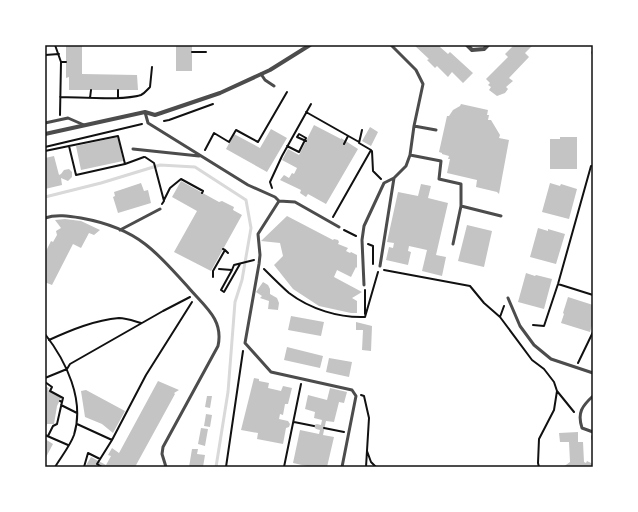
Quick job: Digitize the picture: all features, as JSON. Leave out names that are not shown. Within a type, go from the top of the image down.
[{"type":"street","points":[[45,134],[145,112],[155,115],[220,93],[261,74],[310,45]]},
{"type":"street","points":[[467,45],[472,50],[484,49],[488,45]]},
{"type":"lane","points":[[364,285],[362,240],[364,226],[384,183],[394,178],[406,166],[410,155],[422,84],[416,70],[391,45]]},
{"type":"lane","points":[[261,74],[265,80],[274,86]]},
{"type":"lane","points":[[145,112],[148,123],[248,185],[279,200],[295,202],[339,227]]},
{"type":"lane","points":[[45,123],[68,118],[86,125]]},
{"type":"lane","points":[[414,126],[436,130]]},
{"type":"lane","points":[[133,149],[201,156]]},
{"type":"lane","points":[[410,155],[441,161],[440,179],[461,184],[461,206],[453,244]]},
{"type":"lane","points":[[380,266],[394,178]]},
{"type":"lane","points":[[279,200],[258,234],[260,255],[259,264],[245,343],[271,372],[352,390],[356,396],[342,467]]},
{"type":"lane","points":[[461,206],[501,216]]},
{"type":"lane","points":[[120,230],[160,208]]},
{"type":"lane","points":[[45,218],[50,216],[68,216],[99,221],[120,230],[145,244],[158,255],[196,296],[212,315],[218,325],[220,337],[218,346],[163,447],[162,454],[166,467]]},
{"type":"lane","points":[[508,298],[520,326],[534,345],[551,359],[593,373]]},
{"type":"lane","points":[[593,396],[580,410],[579,420],[582,428],[593,432]]},
{"type":"path","points":[[56,45],[61,62],[60,120]]},
{"type":"path","points":[[192,52],[206,52]]},
{"type":"path","points":[[45,55],[59,54]]},
{"type":"path","points":[[61,62],[66,62]]},
{"type":"path","points":[[60,97],[132,97],[146,92],[150,87],[152,67]]},
{"type":"path","points":[[90,98],[91,90]]},
{"type":"path","points":[[118,90],[118,98]]},
{"type":"path","points":[[201,156],[214,134],[229,142],[236,130],[258,142],[287,92]]},
{"type":"path","points":[[275,197],[270,182],[287,146],[310,104]]},
{"type":"path","points":[[306,112],[372,150]]},
{"type":"path","points":[[359,143],[362,130]]},
{"type":"path","points":[[287,146],[299,152],[304,142],[306,138],[298,134],[297,137],[302,139],[306,141]]},
{"type":"path","points":[[45,151],[118,136],[125,164]]},
{"type":"path","points":[[344,144],[348,136]]},
{"type":"path","points":[[69,146],[76,175],[125,164],[145,157]]},
{"type":"path","points":[[144,150],[145,157],[154,163],[164,201]]},
{"type":"path","points":[[372,150],[373,171],[384,183]]},
{"type":"path","points":[[330,222],[372,150]]},
{"type":"path","points":[[534,325],[544,326],[558,284],[590,166],[593,166]]},
{"type":"path","points":[[160,208],[170,188],[182,179],[203,191],[202,193]]},
{"type":"path","points":[[213,277],[213,271],[224,250],[228,253]]},
{"type":"path","points":[[240,264],[224,292],[221,290],[234,265],[254,260]]},
{"type":"path","points":[[259,264],[290,294],[316,308],[351,317],[365,317]]},
{"type":"path","points":[[219,269],[232,270]]},
{"type":"path","points":[[365,317],[379,269],[470,286],[500,317],[532,360],[544,369],[554,382],[557,391],[579,420]]},
{"type":"path","points":[[558,284],[593,295]]},
{"type":"path","points":[[364,285],[366,295],[365,317]]},
{"type":"path","points":[[45,378],[67,369],[70,364],[142,323],[196,296]]},
{"type":"path","points":[[102,467],[97,464],[112,440],[146,375],[190,303],[196,296]]},
{"type":"path","points":[[49,340],[94,323],[120,318],[142,323]]},
{"type":"path","points":[[576,367],[593,332]]},
{"type":"path","points":[[45,334],[57,350],[67,369],[73,388],[78,413],[74,437],[55,467]]},
{"type":"path","points":[[226,467],[245,343]]},
{"type":"path","points":[[284,467],[302,379]]},
{"type":"path","points":[[45,382],[52,387],[50,391],[63,398],[56,424],[53,426],[48,436]]},
{"type":"path","points":[[352,390],[364,396],[369,418],[369,442],[366,467]]},
{"type":"path","points":[[539,467],[539,440],[554,410],[557,391]]},
{"type":"path","points":[[61,403],[78,413]]},
{"type":"path","points":[[293,422],[314,426]]},
{"type":"path","points":[[76,424],[112,440]]},
{"type":"path","points":[[324,428],[349,433]]},
{"type":"path","points":[[45,435],[68,445]]},
{"type":"path","points":[[367,450],[371,462],[376,467]]},
{"type":"path","points":[[84,467],[88,453],[100,459]]},
{"type":"building","points":[[66,45],[82,45],[82,74],[137,75],[138,90],[69,90],[69,77],[66,78]]},
{"type":"building","points":[[176,45],[192,45],[192,71],[176,71]]},
{"type":"building","points":[[414,45],[440,45],[440,47],[448,54],[450,52],[473,73],[463,83],[452,72],[448,77],[437,66],[435,68],[427,60],[429,59]]},
{"type":"building","points":[[514,45],[533,45],[525,53],[529,57],[509,78],[513,81],[506,87],[508,89],[505,93],[497,96],[489,90],[491,87],[488,85],[490,83],[486,79],[508,57],[505,54]]},
{"type":"building","points":[[461,104],[488,110],[488,120],[491,120],[500,135],[499,138],[509,140],[499,194],[497,192],[476,187],[477,180],[447,173],[450,159],[448,159],[449,156],[439,152],[447,116],[449,116],[453,110]]},
{"type":"building","points":[[314,125],[341,138],[358,149],[326,204],[308,194],[306,197],[300,193],[301,190],[280,180],[284,175],[289,178],[292,173],[294,174],[297,168],[282,160],[288,149],[299,155]]},
{"type":"building","points":[[370,127],[378,132],[371,146],[362,141]]},
{"type":"building","points":[[271,129],[287,138],[267,172],[226,149],[234,134],[260,148]]},
{"type":"building","points":[[118,137],[123,161],[81,170],[76,146]]},
{"type":"building","points":[[560,137],[577,137],[577,169],[550,169],[550,139],[560,139]]},
{"type":"building","points":[[54,156],[59,175],[64,170],[69,169],[72,172],[72,177],[68,181],[61,178],[62,185],[45,189],[45,158]]},
{"type":"building","points":[[181,181],[219,202],[222,201],[234,207],[233,210],[242,215],[211,271],[174,252],[197,211],[172,197]]},
{"type":"building","points":[[141,183],[144,191],[148,190],[151,203],[118,213],[113,197],[115,196],[114,192]]},
{"type":"building","points":[[550,183],[560,186],[561,184],[577,189],[569,219],[542,212]]},
{"type":"building","points":[[421,184],[431,186],[428,198],[448,203],[436,255],[446,257],[442,276],[422,271],[427,250],[409,246],[408,251],[411,252],[408,265],[386,260],[389,247],[393,248],[394,243],[387,242],[398,192],[418,196]]},
{"type":"building","points":[[287,216],[333,240],[338,240],[338,244],[348,248],[346,251],[357,255],[357,268],[356,267],[351,277],[337,270],[334,277],[362,292],[352,298],[357,301],[357,313],[319,306],[293,289],[274,265],[283,256],[280,243],[261,241]]},
{"type":"building","points":[[65,219],[81,221],[100,230],[94,235],[89,233],[81,248],[73,244],[52,285],[47,283],[45,284],[45,253],[51,241],[53,242],[57,235],[56,231],[61,228],[55,220]]},
{"type":"building","points":[[467,225],[492,231],[484,267],[458,261]]},
{"type":"building","points":[[538,228],[565,234],[556,264],[530,257]]},
{"type":"building","points":[[526,273],[552,279],[544,309],[518,302]]},
{"type":"building","points":[[263,282],[268,285],[270,294],[277,298],[279,303],[278,310],[268,309],[269,301],[260,298],[262,296],[256,292]]},
{"type":"building","points":[[568,297],[593,305],[593,322],[590,332],[561,323]]},
{"type":"building","points":[[291,316],[324,322],[321,336],[288,330]]},
{"type":"building","points":[[356,322],[372,326],[371,351],[362,350],[363,330],[356,330]]},
{"type":"building","points":[[287,347],[323,356],[320,368],[284,360]]},
{"type":"building","points":[[329,358],[352,362],[349,377],[326,372]]},
{"type":"building","points":[[254,378],[259,379],[259,381],[269,383],[268,388],[281,391],[283,386],[292,388],[288,404],[285,404],[283,415],[280,414],[279,419],[288,421],[290,424],[289,427],[286,428],[283,444],[257,439],[258,433],[241,430]]},
{"type":"building","points":[[158,381],[179,390],[174,393],[175,394],[135,467],[85,467],[91,457],[106,465],[111,456],[108,455],[112,448],[119,453]]},
{"type":"building","points":[[45,386],[49,388],[48,390],[61,398],[57,406],[54,424],[47,424],[45,429]]},
{"type":"building","points":[[330,388],[347,392],[344,403],[339,402],[334,422],[326,421],[323,435],[334,437],[327,467],[311,467],[293,463],[300,430],[319,434],[320,430],[316,429],[314,425],[321,425],[322,420],[314,418],[315,412],[305,409],[308,395],[327,400]]},
{"type":"building","points":[[86,390],[125,411],[113,433],[102,424],[85,417],[81,391]]},
{"type":"building","points":[[207,396],[212,396],[210,408],[205,407]]},
{"type":"building","points":[[206,414],[212,415],[210,427],[204,426]]},
{"type":"building","points":[[201,428],[208,429],[205,446],[198,444]]},
{"type":"building","points":[[578,432],[578,442],[583,442],[584,462],[586,463],[587,461],[593,464],[593,467],[563,467],[570,462],[569,442],[560,442],[559,433]]},
{"type":"building","points":[[45,439],[53,444],[45,459]]},
{"type":"building","points":[[192,449],[198,449],[197,454],[205,455],[203,467],[189,467]]},
{"type":"waterway","points":[[45,197],[101,183],[160,165],[195,167],[246,200],[251,228],[242,280],[235,302],[228,392],[216,467]]}]
